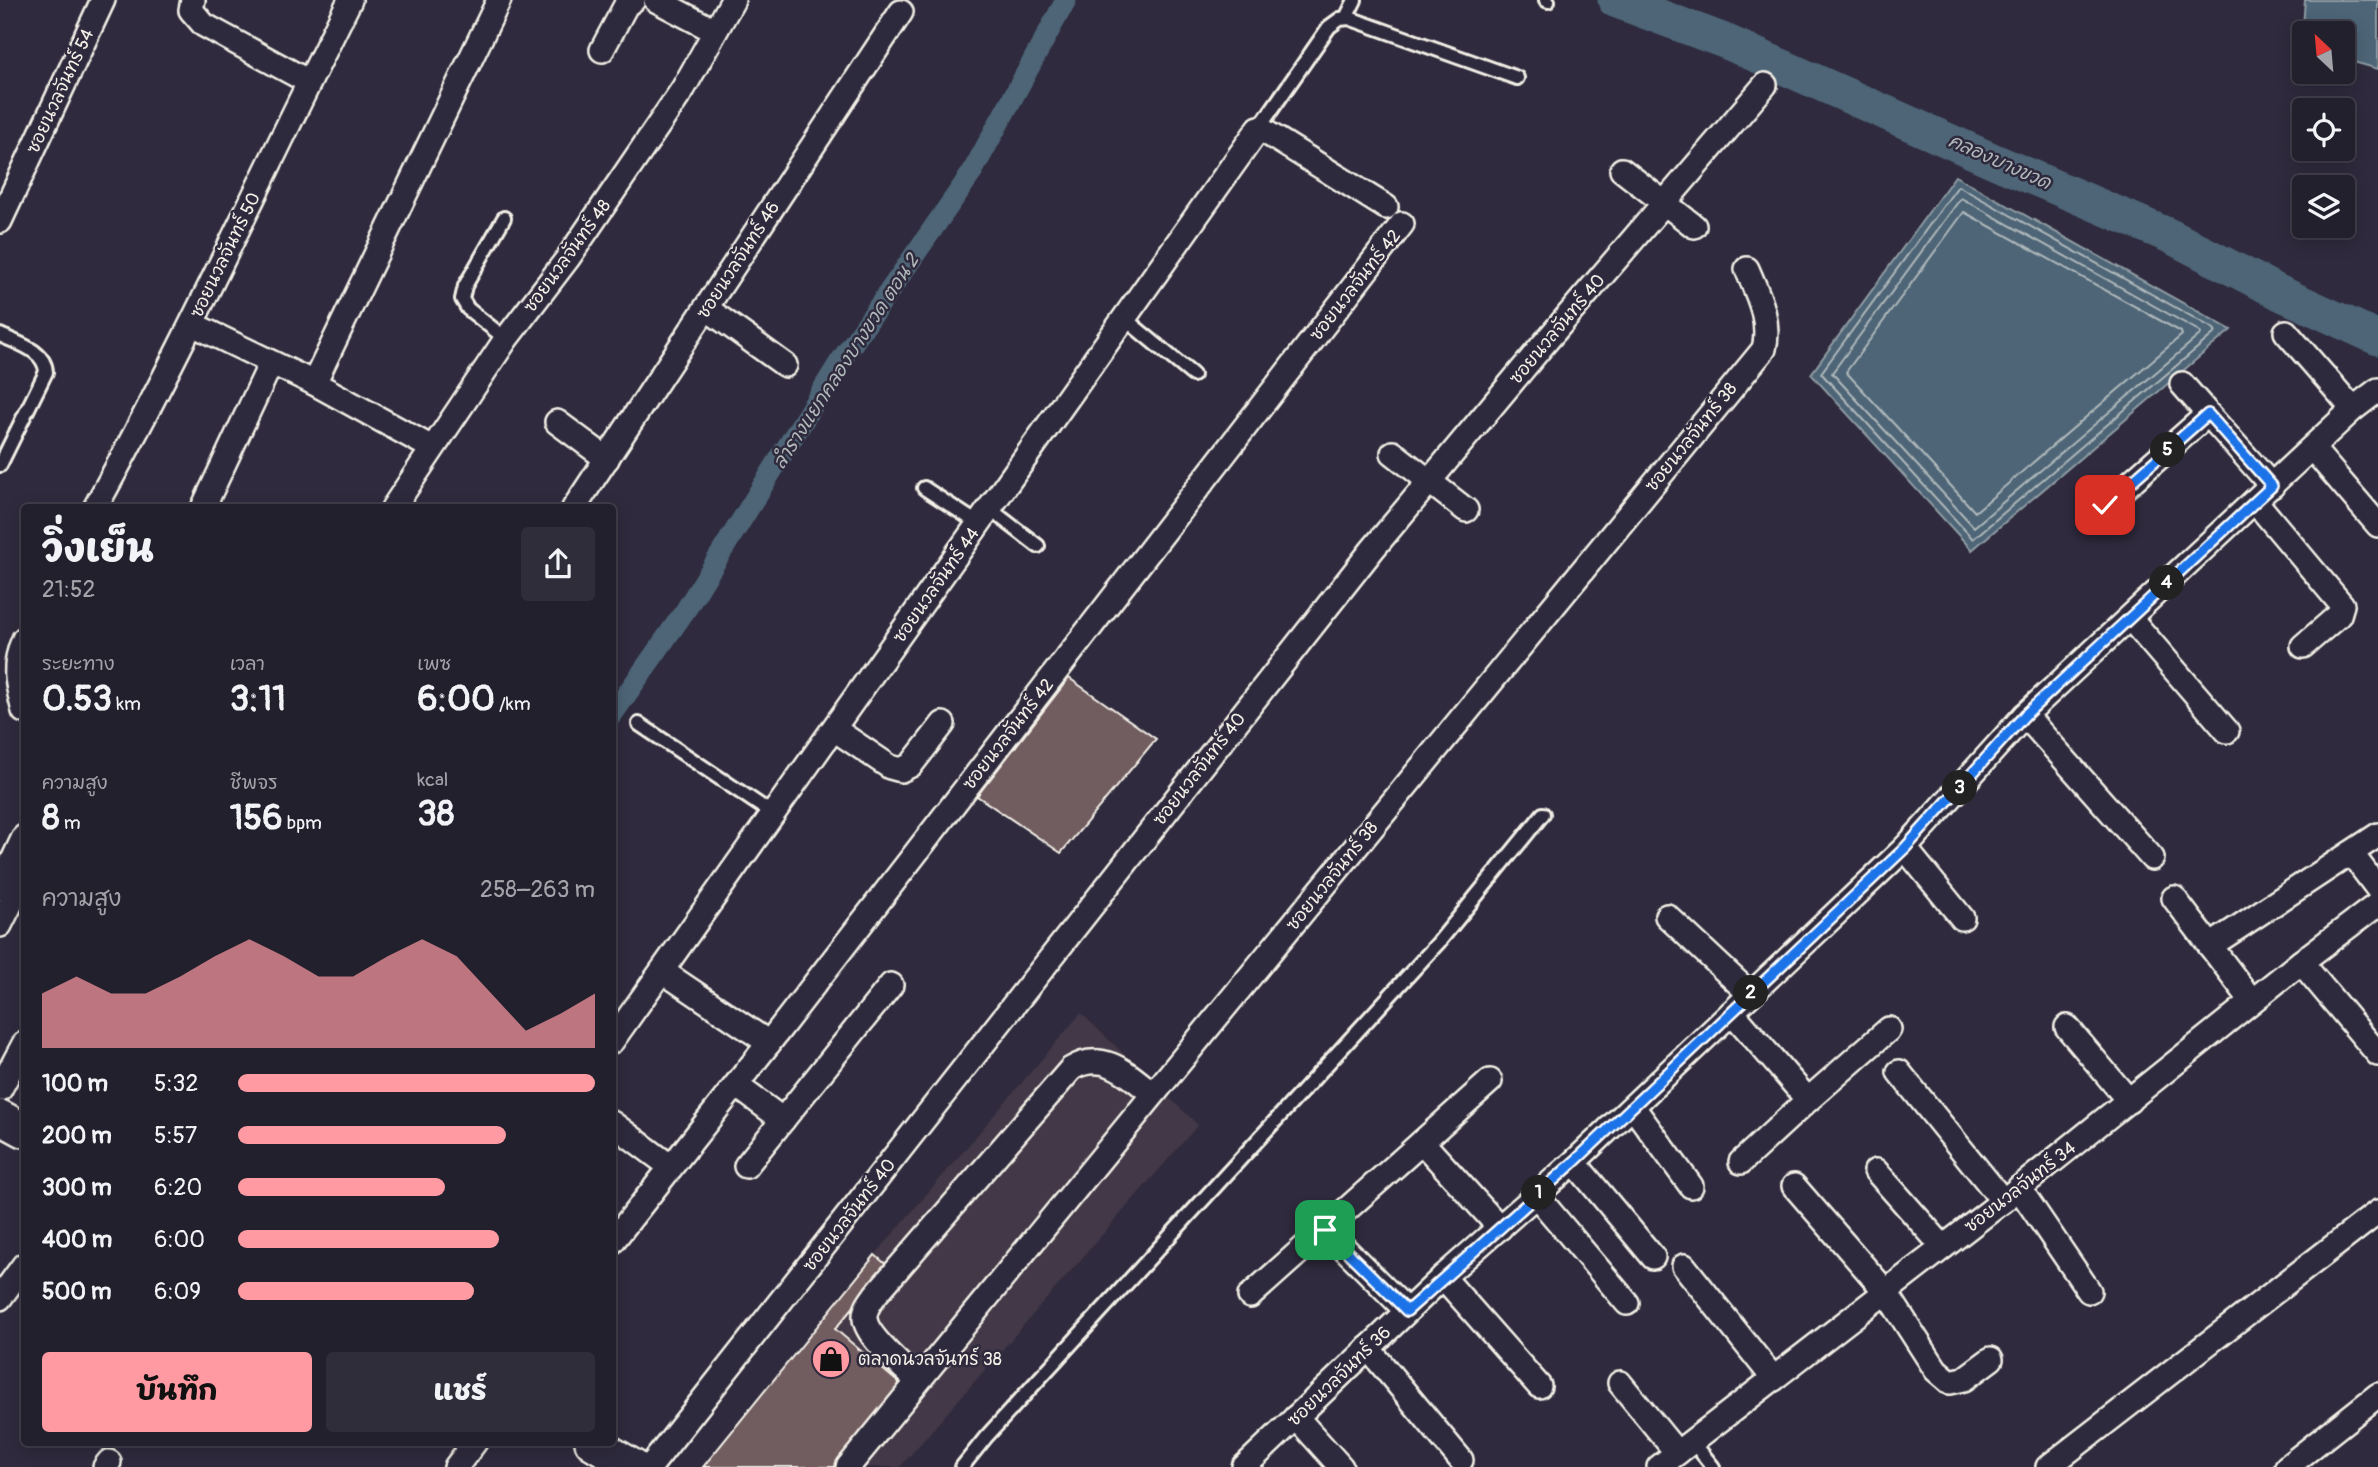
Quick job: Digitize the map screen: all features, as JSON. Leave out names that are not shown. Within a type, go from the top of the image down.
[{"type":"main road","points":[[0,1117],[21,1128]]},
{"type":"main road","points":[[599,1446],[634,1467]]},
{"type":"street","name":"ซอยนวลจันทร์ 54","points":[[0,221],[103,0]]},
{"type":"street","points":[[193,0],[191,10],[204,25],[309,82]]},
{"type":"street","name":"ซอยนวลจันทร์ 50","points":[[97,504],[192,324],[350,0]]},
{"type":"street","points":[[314,383],[499,0]]},
{"type":"street","points":[[602,50],[626,5],[633,0]]},
{"type":"street","points":[[656,0],[715,32]]},
{"type":"street","name":"ซอยนวลจันทร์ 48","points":[[396,504],[506,339],[568,258],[682,89],[733,0]]},
{"type":"street","name":"ซอยนวลจันทร์ 46","points":[[577,504],[901,12]]},
{"type":"street","name":"ซอยนวลจันทร์ 40","points":[[650,1467],[1363,561],[1765,85]]},
{"type":"street","name":"ซอยนวลจันทร์ 42","points":[[616,1237],[769,1044],[1394,216],[1259,128]]},
{"type":"street","name":"ซอยนวลจันทร์ 44","points":[[616,1035],[1259,128]]},
{"type":"street","points":[[1622,170],[1694,226]]},
{"type":"street","name":"ซอยนวลจันทร์ 38","points":[[848,1467],[1764,349],[1767,336],[1765,314],[1747,269]]},
{"type":"street","points":[[706,308],[785,365]]},
{"type":"street","points":[[192,324],[314,383],[432,448]]},
{"type":"street","points":[[2286,332],[2353,409]]},
{"type":"street","points":[[205,504],[271,363]]},
{"type":"street","points":[[2182,384],[2208,414],[2342,605],[2339,615],[2303,646]]},
{"type":"street","name":"ซอยนวลจันทร์ 36","points":[[1244,1467],[1443,1277],[1633,1107],[1905,848],[2025,715],[2353,409],[2378,390]]},
{"type":"street","points":[[2105,505],[2208,414]]},
{"type":"street","points":[[556,422],[607,459]]},
{"type":"street","points":[[2312,448],[2378,525]]},
{"type":"street","points":[[1393,453],[1466,510]]},
{"type":"street","points":[[2130,618],[2227,731]]},
{"type":"street","points":[[21,646],[17,655],[17,684],[21,699]]},
{"type":"street","points":[[2025,715],[2152,858]]},
{"type":"street","points":[[834,729],[890,767],[901,770],[911,765],[943,724]]},
{"type":"street","points":[[2210,946],[2378,835]]},
{"type":"street","points":[[1905,848],[1962,918]]},
{"type":"street","points":[[2351,853],[2378,889]]},
{"type":"street","points":[[0,925],[16,890],[21,857]]},
{"type":"street","points":[[2174,898],[2252,1001]]},
{"type":"street","name":"ซอยนวลจันทร์ 34","points":[[1676,1454],[2011,1195],[2301,962],[2378,904]]},
{"type":"street","points":[[1667,916],[1750,994]]},
{"type":"street","points":[[2301,962],[2378,1054]]},
{"type":"street","points":[[662,971],[769,1044]]},
{"type":"street","points":[[746,1166],[891,985]]},
{"type":"street","points":[[1732,1012],[1808,1100]]},
{"type":"street","points":[[2067,1027],[2129,1101]]},
{"type":"street","points":[[1741,1163],[1889,1029]]},
{"type":"street","points":[[0,1089],[21,1050]]},
{"type":"street","points":[[918,1381],[870,1332],[865,1320],[866,1312],[876,1294],[1071,1069],[1088,1060],[1104,1062],[1128,1074],[1153,1094]]},
{"type":"street","points":[[1899,1072],[2011,1195],[2090,1291]]},
{"type":"street","points":[[1250,1296],[1490,1082]]},
{"type":"street","points":[[736,1085],[783,1121]]},
{"type":"street","points":[[1633,1107],[1692,1186]]},
{"type":"street","points":[[616,1126],[671,1167]]},
{"type":"street","points":[[1422,1142],[1500,1228]]},
{"type":"street","points":[[1574,1162],[1653,1257]]},
{"type":"street","points":[[1877,1171],[1943,1247]]},
{"type":"street","points":[[1794,1186],[1886,1292],[1937,1370],[1950,1382],[1964,1379],[1991,1359]]},
{"type":"street","points":[[1536,1195],[1627,1303]]},
{"type":"street","points":[[2048,1467],[2378,1212]]},
{"type":"street","points":[[1325,1230],[1407,1311]]},
{"type":"street","points":[[1684,1266],[1774,1379]]},
{"type":"street","points":[[0,1298],[21,1269]]},
{"type":"street","points":[[1443,1277],[1539,1386]]},
{"type":"street","points":[[1368,1348],[1461,1460]]},
{"type":"street","points":[[1620,1382],[1676,1454]]},
{"type":"street","points":[[2287,1467],[2378,1395]]},
{"type":"street","points":[[1296,1417],[1341,1467]]},
{"type":"street","points":[[456,1467],[472,1446]]},
{"type":"lane","points":[[1346,18],[1355,0]]},
{"type":"lane","points":[[1259,128],[1329,27],[1337,20],[1346,18],[1517,78]]},
{"type":"lane","points":[[504,218],[465,286],[462,299],[468,309],[506,339]]},
{"type":"lane","points":[[1124,318],[1193,375]]},
{"type":"lane","points":[[0,335],[40,355],[46,362],[46,372],[0,465]]},
{"type":"lane","points":[[924,488],[984,516],[1038,546]]},
{"type":"lane","points":[[639,724],[773,814]]},
{"type":"lane","points":[[962,1467],[986,1437],[1438,943],[1543,814]]},
{"type":"lane","points":[[1676,1454],[1713,1467]]},
{"type":"shaded area","points":[[1081,1013],[1198,1125],[900,1467],[703,1467],[875,1255]]},
{"type":"water","points":[[2305,0],[2378,0],[2378,69],[2356,63],[2356,21],[2303,21]]},
{"type":"water","points":[[1955,176],[2231,330],[1972,550],[1811,374]]},
{"type":"building","points":[[1069,678],[1156,739],[1061,853],[977,796]]},
{"type":"building","name":"ตลาดนวลจันทร์ 38","points":[[875,1255],[888,1266],[835,1329],[906,1389],[842,1467],[703,1467]]},
{"type":"waterway","name":"ลำรางแยกคลองบางขวด ตอน 2","points":[[616,709],[685,611],[839,363],[971,174],[1066,0]]},
{"type":"waterway","name":"คลองบางขวด","points":[[1615,0],[1727,42],[2170,236],[2280,293],[2378,338]]},
{"type":"place","name":"ตลาดนวลจันทร์ 38","points":[[831,1359]]},
{"type":"route","points":[[1325,1230],[1407,1311],[1574,1162],[1905,848],[2025,715],[2272,486],[2208,414],[2105,505]]}]
